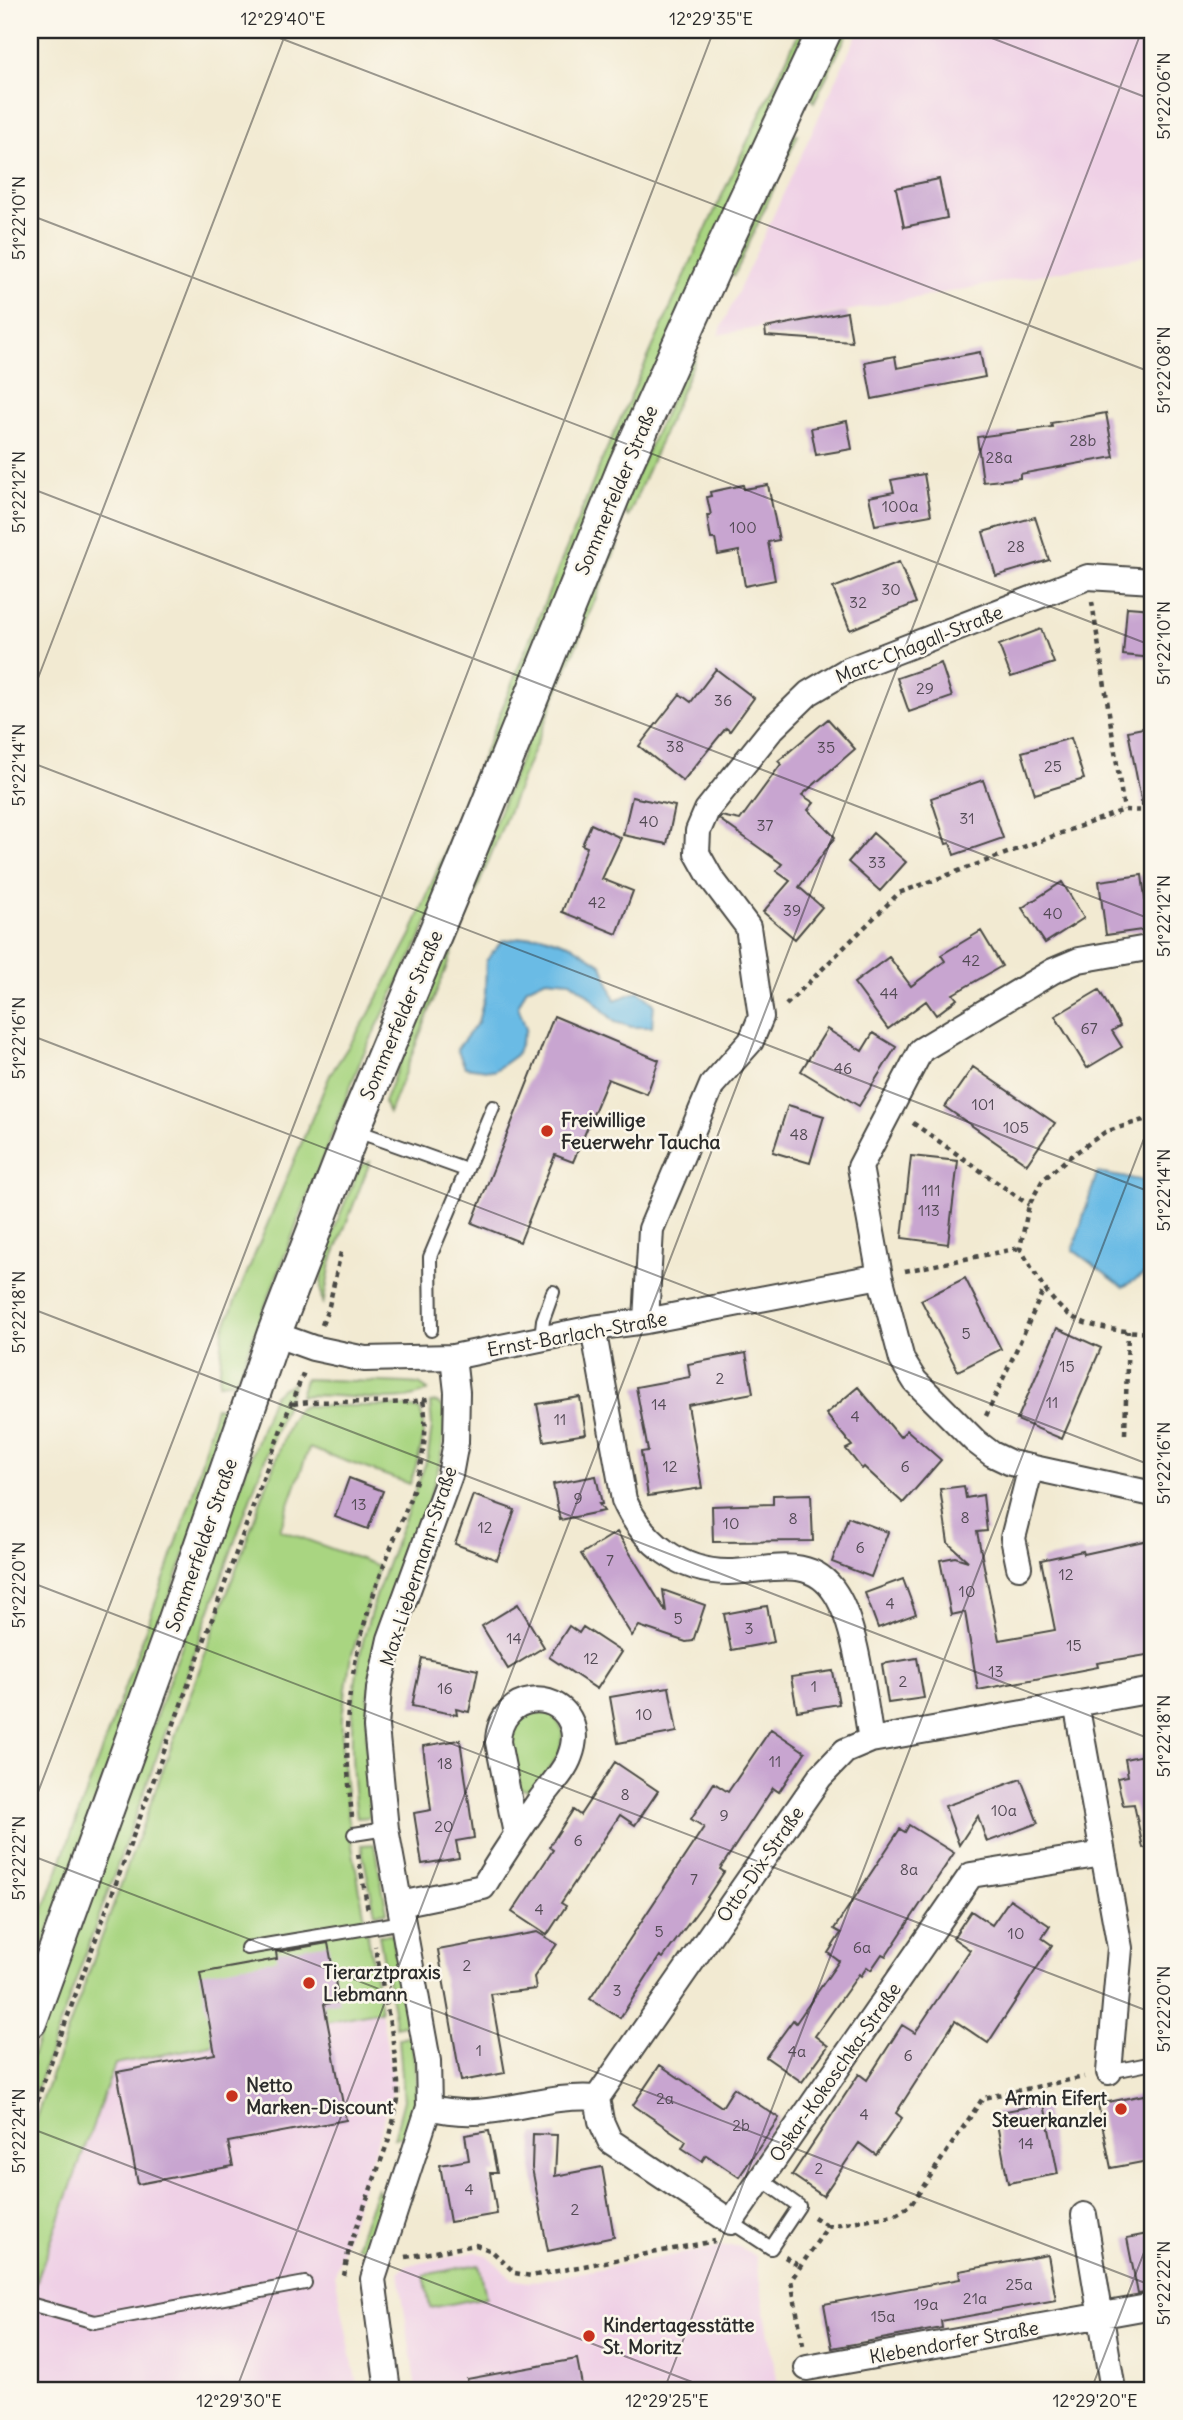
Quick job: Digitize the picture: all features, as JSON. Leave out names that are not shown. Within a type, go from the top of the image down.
[{"type":"main road","name":"Sommerfelder Straße","points":[[30,2021],[169,1638],[274,1334],[353,1130],[625,466],[825,30]]},
{"type":"street","name":"Marc-Chagall-Straße","points":[[646,1321],[651,1229],[712,1085],[751,1041],[761,1017],[748,927],[711,878],[697,853],[698,831],[707,810],[772,730],[809,693],[848,670],[1088,577],[1153,581]]},
{"type":"street","points":[[1153,947],[1079,960],[1054,971],[921,1050],[860,1167],[880,1276],[902,1360],[915,1381],[975,1441],[992,1454],[1011,1463],[1153,1494]]},
{"type":"street","name":"Ernst-Barlach-Straße","points":[[274,1334],[313,1348],[365,1359],[453,1357],[593,1328],[646,1321],[880,1276]]},
{"type":"street","points":[[593,1328],[624,1500],[642,1531],[672,1557],[690,1567],[731,1572],[785,1566],[803,1569],[820,1578],[835,1591],[846,1612],[852,1634],[871,1740]]},
{"type":"street","name":"Max-Liebermann-Straße","points":[[388,2390],[373,2279],[429,2108],[428,2061],[386,1829],[376,1727],[379,1689],[394,1628],[450,1475],[456,1443],[457,1392],[453,1357]]},
{"type":"street","points":[[1019,1567],[1013,1538],[1031,1467]]},
{"type":"street","name":"Otto-Dix-Straße","points":[[597,2098],[820,1777],[845,1751],[871,1740],[1153,1689]]},
{"type":"street","points":[[402,1913],[483,1887],[516,1834],[570,1758],[573,1728],[569,1719],[555,1705],[541,1701],[530,1700],[514,1707],[502,1720],[498,1731],[516,1834]]},
{"type":"street","points":[[1076,1703],[1120,1948],[1109,2072]]},
{"type":"street","name":"Oskar-Kokoschka-Straße","points":[[735,2225],[761,2179],[971,1875],[1103,1854]]},
{"type":"street","points":[[429,2108],[450,2113],[485,2113],[579,2097],[597,2098],[601,2121],[610,2141],[735,2225]]},
{"type":"street","points":[[1084,2215],[1114,2390]]},
{"type":"street","name":"Klebendorfer Straße","points":[[807,2368],[1153,2306]]},
{"type":"lane","points":[[431,1330],[430,1257],[493,1107]]},
{"type":"lane","points":[[353,1130],[466,1170]]},
{"type":"lane","points":[[541,1338],[543,1320],[552,1292]]},
{"type":"lane","points":[[354,1834],[386,1829]]},
{"type":"lane","points":[[247,1948],[402,1913]]},
{"type":"lane","points":[[1109,2072],[1153,2063]]},
{"type":"lane","points":[[735,2225],[771,2248],[799,2206],[761,2179]]},
{"type":"lane","points":[[30,2304],[95,2322],[305,2283]]},
{"type":"path","points":[[1088,577],[1124,810]]},
{"type":"path","points":[[751,1041],[899,893],[1124,810],[1153,811]]},
{"type":"path","points":[[891,1107],[1029,1205]]},
{"type":"path","points":[[1153,1117],[1105,1132],[1042,1181],[1029,1205],[1020,1248],[1044,1289],[1065,1314],[1097,1328],[1153,1333]]},
{"type":"path","points":[[30,2120],[279,1434],[293,1404],[329,1306],[344,1243]]},
{"type":"path","points":[[880,1276],[1020,1248]]},
{"type":"path","points":[[975,1441],[1044,1289]]},
{"type":"path","points":[[1125,1434],[1128,1331]]},
{"type":"path","points":[[293,1404],[311,1401],[423,1400],[457,1392]]},
{"type":"path","points":[[807,2368],[790,2280],[828,2226],[894,2215],[910,2206],[983,2098],[1109,2072]]},
{"type":"path","points":[[380,2255],[411,2257],[477,2245],[492,2251],[515,2273],[531,2276],[729,2238],[735,2225]]},
{"type":"shaded area","points":[[859,30],[1153,30],[1153,254],[718,335]]},
{"type":"shaded area","points":[[381,2011],[394,2087],[335,2274],[358,2390],[30,2390],[30,2300],[115,2064]]},
{"type":"shaded area","name":"Kindertagesstätte St. Moritz","points":[[724,2246],[739,2246],[755,2256],[779,2390],[416,2390],[399,2273],[405,2266],[476,2252],[488,2256],[513,2279],[529,2282]]},
{"type":"green space","points":[[800,30],[810,30],[420,939],[362,1057],[236,1381],[219,1383],[223,1330],[330,1075],[368,1016],[411,935],[602,460],[700,242]]},
{"type":"green space","points":[[840,30],[849,30],[814,102],[811,98]]},
{"type":"green space","points":[[794,134],[798,135],[734,276],[730,271]]},
{"type":"green space","points":[[697,355],[628,517],[622,508],[689,359]]},
{"type":"green space","points":[[605,546],[617,546],[389,1113],[384,1102]]},
{"type":"green space","points":[[370,1162],[331,1263],[323,1305],[322,1272],[332,1235],[360,1166]]},
{"type":"green space","points":[[305,1379],[419,1384],[428,1390],[417,1396],[385,1399],[300,1396]]},
{"type":"green space","points":[[294,1383],[30,2107],[30,2062],[273,1396]]},
{"type":"green space","points":[[437,1402],[444,1409],[440,1461],[424,1514],[377,1641],[367,1716],[370,1817],[357,1818],[352,1725],[360,1656],[379,1588],[428,1456],[432,1426],[430,1403]]},
{"type":"green space","points":[[305,1406],[404,1406],[420,1410],[422,1419],[421,1448],[410,1484],[309,1448],[280,1530],[379,1566],[350,1661],[342,1717],[342,1752],[350,1834],[381,2011],[115,2064],[30,2300],[30,2134],[290,1421],[298,1409]]},
{"type":"green space","points":[[216,1407],[225,1410],[202,1506],[30,1984],[30,1942],[168,1568],[191,1500]]},
{"type":"green space","points":[[523,1712],[553,1713],[563,1731],[560,1752],[535,1792],[514,1787],[510,1739]]},
{"type":"green space","points":[[374,1844],[387,1912],[375,1913],[361,1845]]},
{"type":"green space","points":[[379,1935],[392,1935],[408,2024],[396,2027]]},
{"type":"green space","points":[[411,2036],[416,2085],[413,2122],[409,2134],[394,2138],[404,2100],[399,2039]]},
{"type":"green space","points":[[377,2188],[384,2199],[370,2249],[356,2246]]},
{"type":"green space","points":[[479,2264],[486,2297],[430,2308],[424,2275]]},
{"type":"water","points":[[541,935],[571,945],[602,965],[615,1000],[639,991],[654,1004],[652,1027],[632,1027],[615,1022],[570,981],[546,979],[527,988],[518,1006],[526,1029],[516,1055],[494,1071],[465,1067],[457,1049],[478,1022],[485,995],[486,961],[502,941]]},
{"type":"water","points":[[1097,1173],[1153,1182],[1153,1269],[1123,1287],[1073,1250]]},
{"type":"building","points":[[939,179],[947,218],[904,227],[896,188]]},
{"type":"building","points":[[847,312],[852,342],[766,336],[765,328]]},
{"type":"building","points":[[980,352],[985,377],[872,399],[865,362],[895,356],[897,368]]},
{"type":"building","points":[[1106,413],[1114,457],[1020,474],[1020,478],[983,482],[977,437],[1052,427],[1051,423]]},
{"type":"building","points":[[847,421],[852,449],[816,455],[811,428]]},
{"type":"building","points":[[924,474],[931,515],[875,525],[869,497],[894,492],[891,480]]},
{"type":"building","points":[[743,485],[744,489],[768,485],[779,540],[768,542],[775,580],[745,586],[739,551],[718,555],[715,539],[711,539],[707,515],[711,515],[707,497],[711,496],[710,492]]},
{"type":"building","points":[[1035,517],[1049,560],[996,576],[983,532]]},
{"type":"building","points":[[899,562],[916,603],[850,630],[833,588]]},
{"type":"building","points":[[1127,607],[1153,609],[1153,658],[1123,655]]},
{"type":"building","points":[[1041,629],[1054,663],[1011,677],[999,645]]},
{"type":"building","points":[[941,663],[952,697],[909,712],[897,678]]},
{"type":"building","points":[[716,669],[754,698],[730,731],[726,728],[683,781],[639,746],[680,694],[691,702]]},
{"type":"building","points":[[828,719],[855,749],[802,795],[814,803],[808,810],[835,837],[799,887],[822,907],[795,939],[763,912],[790,881],[776,871],[782,864],[719,819],[721,816],[740,820],[781,764],[778,761]]},
{"type":"building","points":[[1153,726],[1153,804],[1142,805],[1128,731]]},
{"type":"building","points":[[1071,738],[1084,779],[1035,794],[1022,752]]},
{"type":"building","points":[[983,780],[1003,838],[954,855],[950,843],[946,844],[931,798]]},
{"type":"building","points":[[632,797],[675,806],[667,844],[623,835]]},
{"type":"building","points":[[591,824],[621,838],[602,879],[633,891],[617,934],[562,912],[587,847],[582,845]]},
{"type":"building","points":[[873,833],[906,862],[880,891],[848,862]]},
{"type":"building","points":[[1142,875],[1149,929],[1106,935],[1099,881]]},
{"type":"building","points":[[1062,882],[1084,918],[1045,943],[1022,908]]},
{"type":"building","points":[[981,931],[1002,966],[953,994],[957,999],[936,1015],[926,1001],[888,1029],[854,983],[889,957],[911,986],[945,961],[941,955]]},
{"type":"building","points":[[1099,990],[1120,1026],[1112,1031],[1122,1047],[1087,1068],[1055,1016]]},
{"type":"building","name":"Freiwillige Feuerwehr Taucha","points":[[554,1016],[659,1060],[647,1094],[608,1079],[573,1162],[555,1155],[520,1242],[472,1223]]},
{"type":"building","points":[[827,1029],[862,1051],[873,1033],[896,1047],[859,1106],[801,1071]]},
{"type":"building","points":[[973,1067],[1055,1123],[1027,1164],[945,1107]]},
{"type":"building","points":[[788,1105],[824,1116],[810,1163],[773,1152]]},
{"type":"building","points":[[911,1156],[958,1161],[948,1244],[902,1238]]},
{"type":"building","points":[[965,1278],[1001,1349],[958,1371],[921,1300]]},
{"type":"building","points":[[1057,1328],[1101,1348],[1062,1439],[1017,1420]]},
{"type":"building","points":[[746,1353],[753,1393],[688,1405],[702,1488],[648,1496],[641,1452],[648,1451],[636,1387],[690,1377],[688,1364]]},
{"type":"building","points":[[858,1387],[900,1437],[907,1430],[941,1460],[903,1503],[864,1467],[862,1469],[846,1449],[852,1446],[826,1414]]},
{"type":"building","points":[[580,1397],[586,1434],[544,1441],[537,1404]]},
{"type":"building","points":[[596,1476],[602,1504],[599,1504],[604,1511],[560,1520],[553,1484]]},
{"type":"building","points":[[349,1478],[383,1491],[368,1529],[335,1517]]},
{"type":"building","points":[[964,1486],[966,1498],[983,1495],[987,1531],[977,1532],[999,1640],[1055,1630],[1041,1560],[1153,1539],[1153,1576],[1148,1577],[1153,1601],[1153,1654],[1097,1663],[1098,1667],[978,1690],[965,1612],[951,1615],[940,1560],[955,1557],[968,1561],[948,1543],[940,1489]]},
{"type":"building","points":[[811,1494],[813,1541],[713,1542],[712,1506],[773,1504],[773,1495]]},
{"type":"building","points":[[473,1495],[515,1510],[497,1560],[455,1544]]},
{"type":"building","points":[[848,1517],[888,1532],[871,1577],[832,1562]]},
{"type":"building","points":[[617,1532],[666,1612],[663,1590],[705,1605],[693,1641],[686,1642],[639,1626],[632,1636],[581,1554]]},
{"type":"building","points":[[903,1579],[916,1614],[878,1628],[865,1593]]},
{"type":"building","points":[[518,1604],[544,1647],[508,1669],[482,1626]]},
{"type":"building","points":[[767,1606],[774,1642],[731,1650],[724,1614]]},
{"type":"building","points":[[569,1626],[579,1633],[583,1627],[621,1652],[597,1689],[549,1657]]},
{"type":"building","points":[[422,1658],[478,1670],[469,1712],[456,1709],[457,1715],[412,1706]]},
{"type":"building","points":[[917,1658],[924,1698],[888,1703],[882,1664]]},
{"type":"building","points":[[833,1671],[839,1704],[797,1711],[791,1677]]},
{"type":"building","points":[[669,1687],[677,1732],[618,1743],[610,1697]]},
{"type":"building","points":[[771,1729],[805,1752],[779,1792],[773,1788],[720,1869],[724,1872],[663,1958],[660,1956],[620,2018],[590,1999],[704,1827],[691,1819],[714,1783],[728,1792]]},
{"type":"building","points":[[460,1740],[474,1838],[456,1841],[459,1858],[422,1864],[414,1813],[431,1810],[423,1746]]},
{"type":"building","points":[[1153,1753],[1153,1847],[1143,1848],[1134,1804],[1123,1805],[1117,1778],[1128,1776],[1125,1759]]},
{"type":"building","points":[[615,1762],[658,1791],[635,1825],[620,1815],[561,1903],[566,1906],[547,1935],[512,1912],[553,1850],[549,1847],[573,1810],[580,1815]]},
{"type":"building","points":[[1021,1779],[1038,1823],[987,1842],[978,1816],[959,1845],[945,1806]]},
{"type":"building","points":[[909,1825],[954,1853],[886,1956],[882,1954],[871,1970],[867,1967],[861,1976],[859,1974],[815,2036],[828,2046],[802,2082],[766,2057],[793,2020],[796,2023],[839,1961],[828,1953],[841,1933],[834,1929],[900,1829],[905,1832]]},
{"type":"building","points":[[1010,1899],[1050,1926],[1042,1938],[1052,1945],[988,2043],[955,2021],[896,2113],[902,2118],[876,2155],[859,2143],[823,2196],[792,2175],[859,2074],[867,2080],[902,2025],[915,2033],[970,1950],[953,1938],[971,1911],[992,1925]]},
{"type":"building","points":[[537,1932],[557,1944],[534,1977],[536,1989],[491,1994],[505,2073],[461,2081],[438,1950]]},
{"type":"building","name":"Netto Marken-Discount","points":[[328,1943],[339,2002],[324,2004],[346,2120],[228,2142],[233,2166],[138,2184],[117,2072],[215,2054],[200,1973],[277,1959],[276,1952]]},
{"type":"building","points":[[660,2065],[722,2107],[734,2088],[779,2118],[739,2177],[706,2155],[702,2161],[682,2148],[686,2141],[633,2105]]},
{"type":"building","points":[[1144,2095],[1153,2144],[1153,2160],[1111,2168],[1098,2104]]},
{"type":"building","points":[[1044,2104],[1058,2174],[1008,2183],[995,2113]]},
{"type":"building","points":[[489,2131],[497,2173],[490,2173],[497,2214],[450,2222],[440,2165],[469,2160],[465,2135]]},
{"type":"building","points":[[533,2134],[557,2135],[555,2176],[602,2167],[614,2237],[548,2251],[532,2168]]},
{"type":"building","points":[[1153,2233],[1153,2292],[1138,2294],[1127,2238]]},
{"type":"building","points":[[1048,2255],[1056,2300],[941,2321],[942,2328],[832,2348],[824,2304],[960,2279],[959,2271]]},
{"type":"building","points":[[577,2359],[583,2390],[468,2390],[467,2379]]},
{"type":"place","name":"Freiwillige Feuerwehr Taucha","points":[[547,1131]]},
{"type":"place","name":"Tierarztpraxis Liebmann","points":[[309,1983]]},
{"type":"place","name":"Netto Marken-Discount","points":[[232,2096]]},
{"type":"place","name":"Armin Eifert Steuerkanzlei","points":[[1121,2109]]},
{"type":"place","name":"Kindertagesstätte St. Moritz","points":[[589,2336]]}]
